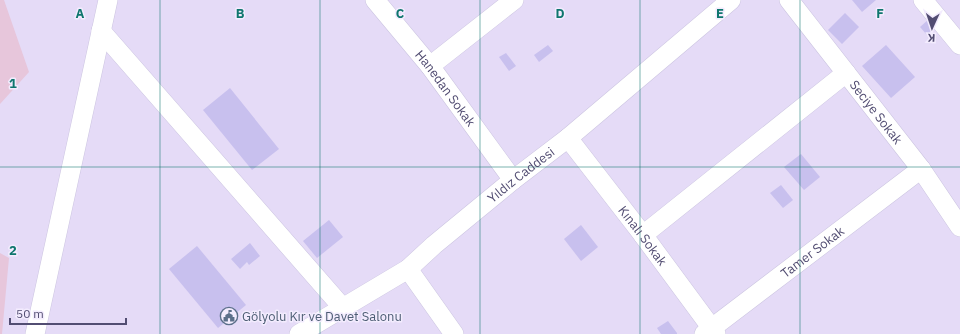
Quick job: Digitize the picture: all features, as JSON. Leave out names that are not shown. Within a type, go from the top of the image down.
[{"type":"street","points":[[35,334],[108,0]]},
{"type":"street","name":"Hanedan Sokak","points":[[375,0],[430,66],[514,180]]},
{"type":"street","points":[[430,66],[514,0]]},
{"type":"street","name":"Yıldız Caddesi","points":[[299,334],[408,268],[514,180],[568,138],[731,0]]},
{"type":"street","name":"Seciye Sokak","points":[[789,0],[920,169],[960,227]]},
{"type":"street","points":[[923,0],[960,45]]},
{"type":"street","points":[[101,31],[343,308]]},
{"type":"street","points":[[643,235],[846,73]]},
{"type":"street","name":"Kınalı Sokak","points":[[568,138],[643,235],[711,332]]},
{"type":"street","name":"Tamer Sokak","points":[[711,332],[920,169]]},
{"type":"street","points":[[408,268],[454,334]]},
{"type":"shaded area","points":[[0,0],[960,0],[960,334],[0,334]]},
{"type":"shaded area","points":[[0,0],[4,0],[29,72],[0,104]]},
{"type":"shaded area","points":[[0,253],[9,258],[2,334],[0,334]]},
{"type":"building","points":[[852,0],[876,0],[862,12]]},
{"type":"building","points":[[845,13],[859,27],[842,44],[828,30]]},
{"type":"building","points":[[929,19],[935,27],[927,35],[920,27]]},
{"type":"building","points":[[548,45],[553,51],[539,62],[534,55]]},
{"type":"building","points":[[886,45],[915,77],[891,98],[862,66]]},
{"type":"building","points":[[506,53],[516,66],[509,71],[499,57]]},
{"type":"building","points":[[230,88],[279,149],[252,170],[203,110]]},
{"type":"building","points":[[801,154],[820,177],[804,190],[784,167]]},
{"type":"building","points":[[781,185],[793,200],[783,208],[770,193]]},
{"type":"building","points":[[329,220],[343,237],[317,258],[303,241]]},
{"type":"building","points":[[581,225],[598,247],[581,261],[564,239]]},
{"type":"building","points":[[250,243],[260,256],[249,265],[247,262],[240,269],[231,259]]},
{"type":"building","points":[[197,246],[246,305],[218,328],[169,269]]},
{"type":"building","points":[[668,321],[677,334],[661,334],[657,328]]},
{"type":"place","name":"Gölyolu Kır ve Davet Salonu","points":[[229,316]]}]
